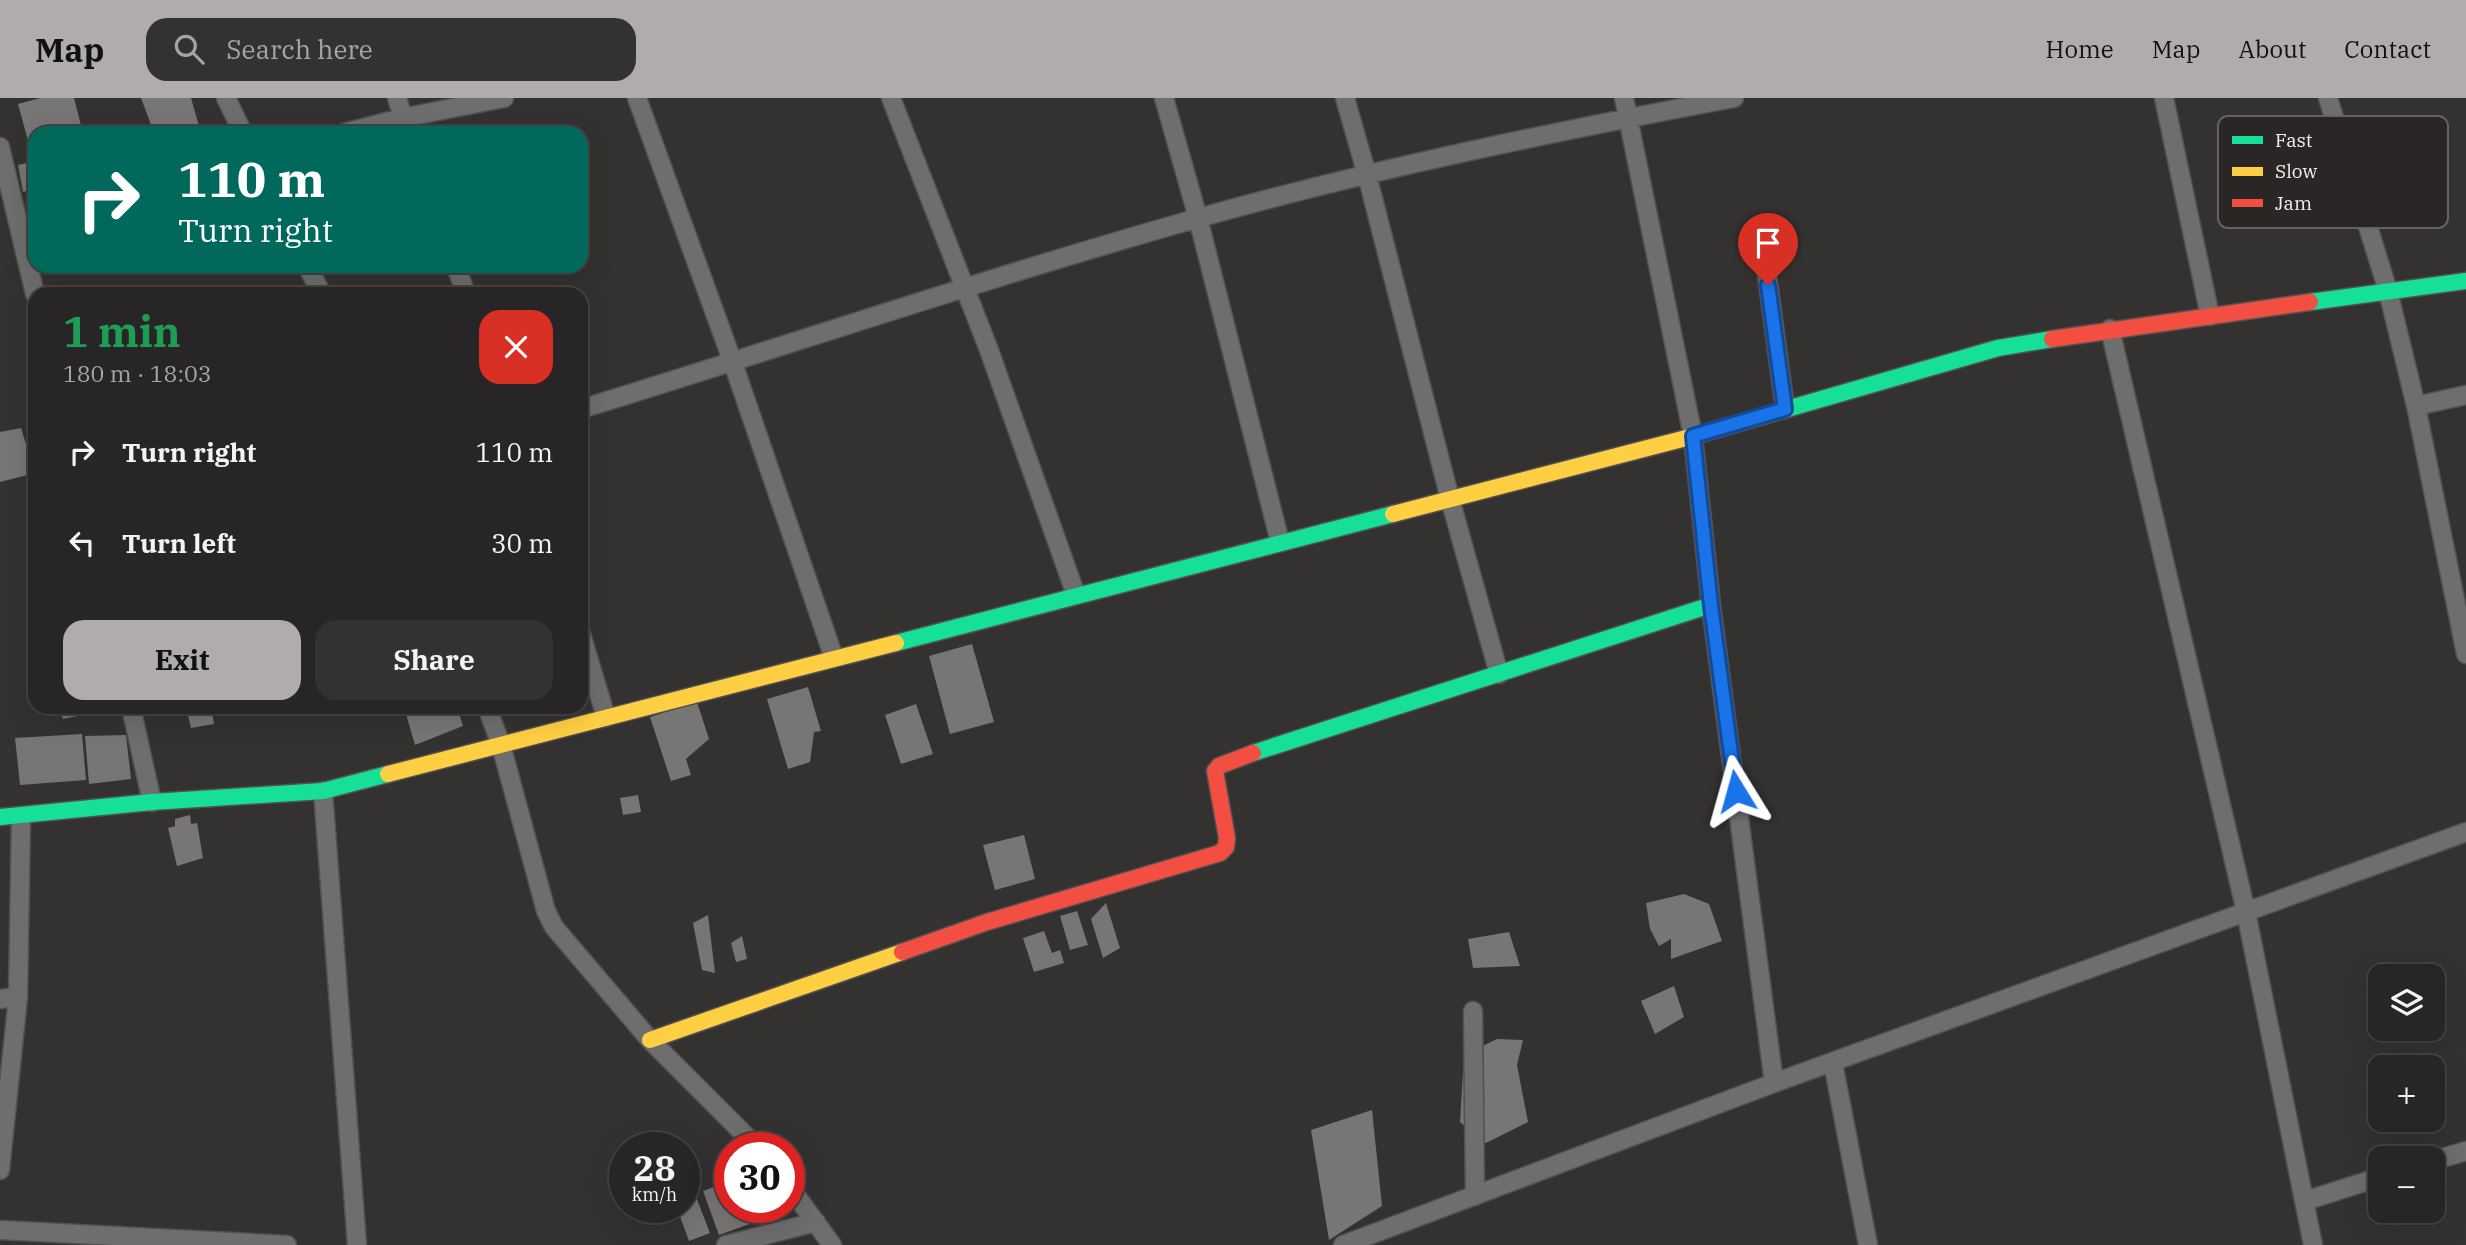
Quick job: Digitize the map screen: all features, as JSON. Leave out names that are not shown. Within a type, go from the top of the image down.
[{"type":"street","points":[[226,98],[240,126]]},
{"type":"street","points":[[397,98],[405,125],[504,98]]},
{"type":"street","points":[[637,98],[733,363],[834,658]]},
{"type":"street","points":[[891,98],[964,287],[1076,595]]},
{"type":"street","points":[[1164,98],[1198,218],[1279,542]]},
{"type":"street","points":[[1345,98],[1450,499],[1499,674]]},
{"type":"street","points":[[1624,98],[1693,436],[1711,606],[1774,1083]]},
{"type":"street","points":[[588,407],[733,363],[964,287],[1198,218],[1367,175],[1628,118],[1734,98]]},
{"type":"street","points":[[2164,98],[2210,316]]},
{"type":"street","points":[[2328,98],[2334,116]]},
{"type":"street","points":[[0,147],[27,222]]},
{"type":"street","points":[[2368,228],[2388,291],[2416,406],[2466,654]]},
{"type":"street","points":[[1765,260],[1785,409]]},
{"type":"street","points":[[0,817],[152,802],[323,791],[1693,436],[1998,348],[2110,329],[2466,281]]},
{"type":"street","points":[[2110,329],[2246,912],[2313,1245]]},
{"type":"street","points":[[2416,406],[2466,395]]},
{"type":"street","points":[[650,1040],[987,922],[1220,853],[1226,847],[1227,838],[1215,780],[1215,771],[1219,766],[1711,606]]},
{"type":"street","points":[[588,658],[606,717]]},
{"type":"street","points":[[133,714],[152,802]]},
{"type":"street","points":[[489,714],[549,918],[595,978],[650,1040],[742,1132]]},
{"type":"street","points":[[323,791],[357,1245]]},
{"type":"street","points":[[0,1170],[21,816]]},
{"type":"street","points":[[1343,1245],[1774,1083],[2466,832]]},
{"type":"street","points":[[1474,1011],[1475,1195]]},
{"type":"street","points":[[1833,1063],[1868,1245]]},
{"type":"street","points":[[2445,1157],[2466,1151]]},
{"type":"street","points":[[2305,1200],[2368,1181]]},
{"type":"street","points":[[805,1207],[832,1245]]},
{"type":"street","points":[[726,1245],[816,1222]]},
{"type":"street","points":[[0,1230],[286,1245]]},
{"type":"building","points":[[40,98],[74,98],[81,126],[28,126],[28,141],[18,104]]},
{"type":"building","points":[[141,98],[191,98],[199,126],[152,126]]},
{"type":"building","points":[[28,163],[28,191],[23,192],[18,165]]},
{"type":"building","points":[[21,428],[28,450],[28,475],[0,482],[0,432]]},
{"type":"building","points":[[972,644],[994,722],[950,734],[929,656]]},
{"type":"building","points":[[808,687],[821,731],[814,732],[810,762],[788,769],[767,699]]},
{"type":"building","points":[[697,702],[709,739],[686,759],[691,775],[671,781],[650,717]]},
{"type":"building","points":[[916,704],[933,754],[901,764],[885,715]]},
{"type":"building","points":[[61,714],[87,714],[63,719]]},
{"type":"building","points":[[188,714],[212,714],[214,724],[191,728]]},
{"type":"building","points":[[406,714],[459,714],[463,726],[415,745]]},
{"type":"building","points":[[82,734],[86,780],[20,785],[15,738]]},
{"type":"building","points":[[126,735],[131,779],[89,784],[85,736]]},
{"type":"building","points":[[638,795],[641,812],[623,815],[620,798]]},
{"type":"building","points":[[190,815],[191,824],[197,823],[203,858],[177,866],[168,828],[175,826],[175,819]]},
{"type":"building","points":[[1024,835],[1035,879],[995,890],[983,845]]},
{"type":"building","points":[[1684,894],[1709,904],[1722,941],[1671,959],[1671,939],[1659,946],[1650,929],[1646,903]]},
{"type":"building","points":[[1106,903],[1120,948],[1103,958],[1091,919]]},
{"type":"building","points":[[1077,911],[1088,945],[1070,950],[1060,916]]},
{"type":"building","points":[[708,915],[715,973],[702,970],[693,923]]},
{"type":"building","points":[[1044,931],[1052,953],[1060,950],[1064,963],[1034,972],[1023,938]]},
{"type":"building","points":[[1509,932],[1520,966],[1473,968],[1468,939]]},
{"type":"building","points":[[742,936],[747,959],[736,962],[731,943]]},
{"type":"building","points":[[1674,986],[1684,1017],[1655,1034],[1641,1001]]},
{"type":"building","points":[[1497,1039],[1523,1040],[1517,1065],[1528,1122],[1486,1143],[1460,1122],[1464,1055]]},
{"type":"building","points":[[1372,1110],[1382,1206],[1329,1240],[1311,1130]]},
{"type":"building","points":[[714,1187],[714,1221],[703,1191]]},
{"type":"building","points":[[700,1207],[710,1233],[689,1241],[682,1223],[700,1223]]},
{"type":"building","points":[[715,1223],[752,1223],[719,1235]]},
{"type":"traffic: fast","points":[[2310,302],[2466,281]]},
{"type":"traffic: fast","points":[[1694,436],[1998,348],[2052,339]]},
{"type":"traffic: fast","points":[[896,643],[1393,514]]},
{"type":"traffic: fast","points":[[1253,753],[1711,605]]},
{"type":"traffic: fast","points":[[0,817],[152,802],[323,791],[388,774]]},
{"type":"traffic: slow","points":[[1393,514],[1694,436]]},
{"type":"traffic: slow","points":[[388,774],[896,643]]},
{"type":"traffic: slow","points":[[650,1040],[902,952]]},
{"type":"traffic: jam","points":[[2052,339],[2310,302]]},
{"type":"traffic: jam","points":[[902,952],[987,922],[1220,853],[1226,847],[1227,838],[1215,771],[1219,766],[1253,753]]},
{"type":"route","points":[[1736,791],[1711,606],[1693,436],[1785,409],[1768,285]]}]
